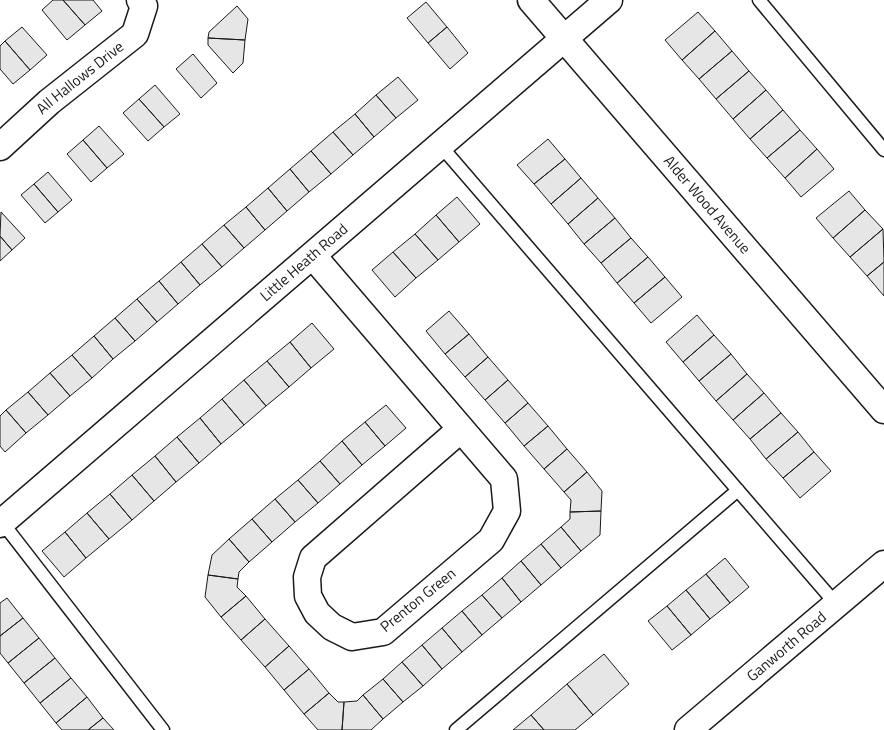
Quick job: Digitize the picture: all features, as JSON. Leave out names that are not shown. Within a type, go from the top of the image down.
[{"type":"street","name":"All Hallows Drive","points":[[0,147],[49,102],[135,34],[144,6],[140,0]]},
{"type":"street","name":"Alder Wood Avenue","points":[[531,0],[884,410]]},
{"type":"street","name":"Little Heath Road","points":[[1,523],[609,0]]},
{"type":"street","name":"Prenton Green","points":[[313,256],[504,479],[507,511],[491,540],[383,632],[352,637],[332,628],[317,613],[308,596],[307,577],[313,558],[461,429]]},
{"type":"street","name":"Ganworth Road","points":[[688,730],[884,564]]},
{"type":"lane","points":[[759,0],[884,150]]},
{"type":"lane","points":[[440,145],[836,604]]},
{"type":"lane","points":[[456,730],[738,490]]},
{"type":"lane","points":[[1,523],[163,730]]},
{"type":"building","points":[[53,0],[63,0],[85,25],[67,40],[42,10]]},
{"type":"building","points":[[63,0],[93,0],[102,11],[85,25]]},
{"type":"building","points":[[426,2],[447,27],[428,43],[407,18]]},
{"type":"building","points":[[237,6],[248,19],[245,40],[208,38],[209,32]]},
{"type":"building","points":[[698,12],[715,31],[682,60],[665,40]]},
{"type":"building","points":[[22,27],[47,55],[30,70],[5,41]]},
{"type":"building","points":[[447,27],[468,53],[450,69],[428,43]]},
{"type":"building","points":[[715,31],[732,51],[699,79],[682,60]]},
{"type":"building","points":[[208,38],[245,40],[243,63],[233,73],[208,45]]},
{"type":"building","points":[[5,41],[30,70],[13,84],[0,69],[0,46]]},
{"type":"building","points":[[732,51],[749,71],[716,99],[699,79]]},
{"type":"building","points":[[193,54],[217,83],[201,98],[176,69]]},
{"type":"building","points":[[749,71],[766,90],[733,119],[716,99]]},
{"type":"building","points":[[398,77],[418,100],[396,118],[376,95]]},
{"type":"building","points":[[155,85],[180,114],[164,127],[139,99]]},
{"type":"building","points":[[766,90],[783,110],[750,139],[733,119]]},
{"type":"building","points":[[376,95],[396,118],[374,137],[355,114]]},
{"type":"building","points":[[139,99],[164,127],[148,141],[123,113]]},
{"type":"building","points":[[783,110],[800,130],[767,158],[750,139]]},
{"type":"building","points":[[355,114],[374,137],[353,155],[333,132]]},
{"type":"building","points":[[99,126],[124,154],[107,168],[83,140]]},
{"type":"building","points":[[800,130],[817,149],[785,178],[767,158]]},
{"type":"building","points":[[333,132],[353,155],[331,174],[311,151]]},
{"type":"building","points":[[548,139],[565,159],[534,184],[517,165]]},
{"type":"building","points":[[83,140],[107,168],[91,182],[67,154]]},
{"type":"building","points":[[817,149],[834,169],[801,197],[785,178]]},
{"type":"building","points":[[311,151],[331,174],[309,192],[290,169]]},
{"type":"building","points":[[565,159],[581,178],[551,204],[534,184]]},
{"type":"building","points":[[290,169],[309,192],[287,211],[268,188]]},
{"type":"building","points":[[48,172],[72,200],[58,212],[34,184]]},
{"type":"building","points":[[581,178],[598,198],[568,224],[551,204]]},
{"type":"building","points":[[34,184],[58,212],[45,223],[21,195]]},
{"type":"building","points":[[268,188],[287,211],[265,230],[246,207]]},
{"type":"building","points":[[849,191],[865,210],[833,238],[816,218]]},
{"type":"building","points":[[457,197],[480,224],[459,242],[436,215]]},
{"type":"building","points":[[598,198],[615,218],[584,244],[568,224]]},
{"type":"building","points":[[246,207],[265,230],[244,248],[224,225]]},
{"type":"building","points":[[865,210],[883,229],[850,257],[833,238]]},
{"type":"building","points":[[1,212],[25,238],[12,250],[0,236]]},
{"type":"building","points":[[436,215],[459,242],[438,260],[415,234]]},
{"type":"building","points":[[615,218],[631,238],[601,263],[584,244]]},
{"type":"building","points":[[224,225],[244,248],[222,267],[202,244]]},
{"type":"building","points":[[883,229],[884,262],[867,276],[850,257]]},
{"type":"building","points":[[415,234],[438,260],[416,278],[393,252]]},
{"type":"building","points":[[0,236],[12,250],[0,261]]},
{"type":"building","points":[[631,238],[648,257],[617,283],[601,263]]},
{"type":"building","points":[[202,244],[222,267],[200,285],[181,262]]},
{"type":"building","points":[[393,252],[416,278],[395,297],[372,270]]},
{"type":"building","points":[[648,257],[665,277],[634,303],[617,283]]},
{"type":"building","points":[[181,262],[200,285],[178,304],[159,281]]},
{"type":"building","points":[[884,262],[884,296],[867,276]]},
{"type":"building","points":[[665,277],[682,297],[651,323],[634,303]]},
{"type":"building","points":[[159,281],[178,304],[157,322],[137,299]]},
{"type":"building","points":[[137,299],[157,322],[135,341],[115,318]]},
{"type":"building","points":[[449,311],[469,334],[445,354],[426,331]]},
{"type":"building","points":[[697,315],[714,335],[683,362],[666,342]]},
{"type":"building","points":[[115,318],[135,341],[113,359],[94,336]]},
{"type":"building","points":[[312,323],[334,349],[311,368],[290,342]]},
{"type":"building","points":[[469,334],[488,357],[465,377],[445,354]]},
{"type":"building","points":[[714,335],[731,354],[699,381],[683,362]]},
{"type":"building","points":[[94,336],[113,359],[92,378],[72,355]]},
{"type":"building","points":[[290,342],[311,368],[289,387],[267,361]]},
{"type":"building","points":[[731,354],[747,374],[716,401],[699,381]]},
{"type":"building","points":[[72,355],[92,378],[70,396],[50,373]]},
{"type":"building","points":[[488,357],[508,380],[485,400],[465,377]]},
{"type":"building","points":[[267,361],[289,387],[266,406],[244,380]]},
{"type":"building","points":[[50,373],[70,396],[48,415],[28,392]]},
{"type":"building","points":[[747,374],[764,393],[733,420],[716,401]]},
{"type":"building","points":[[244,380],[266,406],[244,425],[222,399]]},
{"type":"building","points":[[508,380],[528,403],[505,423],[485,400]]},
{"type":"building","points":[[28,392],[48,415],[26,433],[6,410]]},
{"type":"building","points":[[764,393],[781,413],[750,439],[733,420]]},
{"type":"building","points":[[222,399],[244,425],[221,444],[200,418]]},
{"type":"building","points":[[528,403],[548,426],[524,446],[505,423]]},
{"type":"building","points":[[386,405],[406,428],[385,446],[365,422]]},
{"type":"building","points":[[6,410],[26,433],[5,452],[0,446],[0,416]]},
{"type":"building","points":[[781,413],[798,432],[766,459],[750,439]]},
{"type":"building","points":[[200,418],[221,444],[199,463],[177,437]]},
{"type":"building","points":[[365,422],[385,446],[362,465],[342,441]]},
{"type":"building","points":[[548,426],[567,449],[544,469],[524,446]]},
{"type":"building","points":[[798,432],[814,452],[783,478],[766,459]]},
{"type":"building","points":[[177,437],[199,463],[176,482],[155,456]]},
{"type":"building","points":[[342,441],[362,465],[340,484],[320,461]]},
{"type":"building","points":[[567,449],[587,472],[564,492],[544,469]]},
{"type":"building","points":[[814,452],[831,471],[800,498],[783,478]]},
{"type":"building","points":[[155,456],[176,482],[154,501],[132,475]]},
{"type":"building","points":[[320,461],[340,484],[318,503],[298,480]]},
{"type":"building","points":[[587,472],[602,491],[601,511],[570,512],[571,500],[564,492]]},
{"type":"building","points":[[132,475],[154,501],[132,520],[110,494]]},
{"type":"building","points":[[298,480],[318,503],[295,522],[275,499]]},
{"type":"building","points":[[110,494],[132,520],[109,539],[87,513]]},
{"type":"building","points":[[275,499],[295,522],[272,542],[252,519]]},
{"type":"building","points":[[601,511],[600,535],[581,551],[561,527],[570,519],[570,512]]},
{"type":"building","points":[[87,513],[109,539],[86,558],[65,532]]},
{"type":"building","points":[[252,519],[272,542],[249,562],[229,539]]},
{"type":"building","points":[[561,527],[581,551],[561,568],[541,544]]},
{"type":"building","points":[[65,532],[86,558],[64,577],[42,551]]},
{"type":"building","points":[[229,539],[249,562],[239,572],[238,579],[208,575],[212,555]]},
{"type":"building","points":[[541,544],[561,568],[541,585],[521,561]]},
{"type":"building","points":[[725,558],[749,587],[730,603],[706,574]]},
{"type":"building","points":[[521,561],[541,585],[521,602],[502,578]]},
{"type":"building","points":[[706,574],[730,603],[710,619],[686,590]]},
{"type":"building","points":[[208,575],[238,579],[237,587],[246,596],[221,617],[205,597]]},
{"type":"building","points":[[502,578],[521,602],[502,618],[482,595]]},
{"type":"building","points":[[686,590],[710,619],[691,635],[667,606]]},
{"type":"building","points":[[482,595],[502,618],[482,635],[462,611]]},
{"type":"building","points":[[246,596],[265,619],[241,640],[221,617]]},
{"type":"building","points":[[7,598],[23,618],[0,636],[0,603]]},
{"type":"building","points":[[667,606],[691,635],[672,650],[648,621]]},
{"type":"building","points":[[462,611],[482,635],[462,652],[442,628]]},
{"type":"building","points":[[23,618],[39,638],[8,663],[0,653],[0,636]]},
{"type":"building","points":[[265,619],[289,646],[265,667],[241,640]]},
{"type":"building","points":[[442,628],[462,652],[442,669],[422,645]]},
{"type":"building","points":[[39,638],[55,658],[24,683],[8,663]]},
{"type":"building","points":[[422,645],[442,669],[423,686],[402,662]]},
{"type":"building","points":[[289,646],[309,669],[284,690],[265,667]]},
{"type":"building","points":[[604,654],[629,684],[593,715],[567,684]]},
{"type":"building","points":[[55,658],[71,678],[40,703],[24,683]]},
{"type":"building","points":[[402,662],[423,686],[403,702],[383,679]]},
{"type":"building","points":[[309,669],[329,693],[304,714],[284,690]]},
{"type":"building","points":[[71,678],[87,697],[56,723],[40,703]]},
{"type":"building","points":[[383,679],[403,702],[383,719],[363,695]]},
{"type":"building","points":[[567,684],[593,715],[575,730],[544,730],[531,715]]},
{"type":"building","points":[[329,693],[338,702],[344,702],[342,730],[318,730],[304,714]]},
{"type":"building","points":[[363,695],[383,719],[371,730],[342,730],[344,702],[357,701]]},
{"type":"building","points":[[87,697],[103,718],[88,730],[62,730],[56,723]]},
{"type":"building","points":[[531,715],[544,730],[513,730]]},
{"type":"building","points":[[103,718],[114,730],[88,730]]}]
